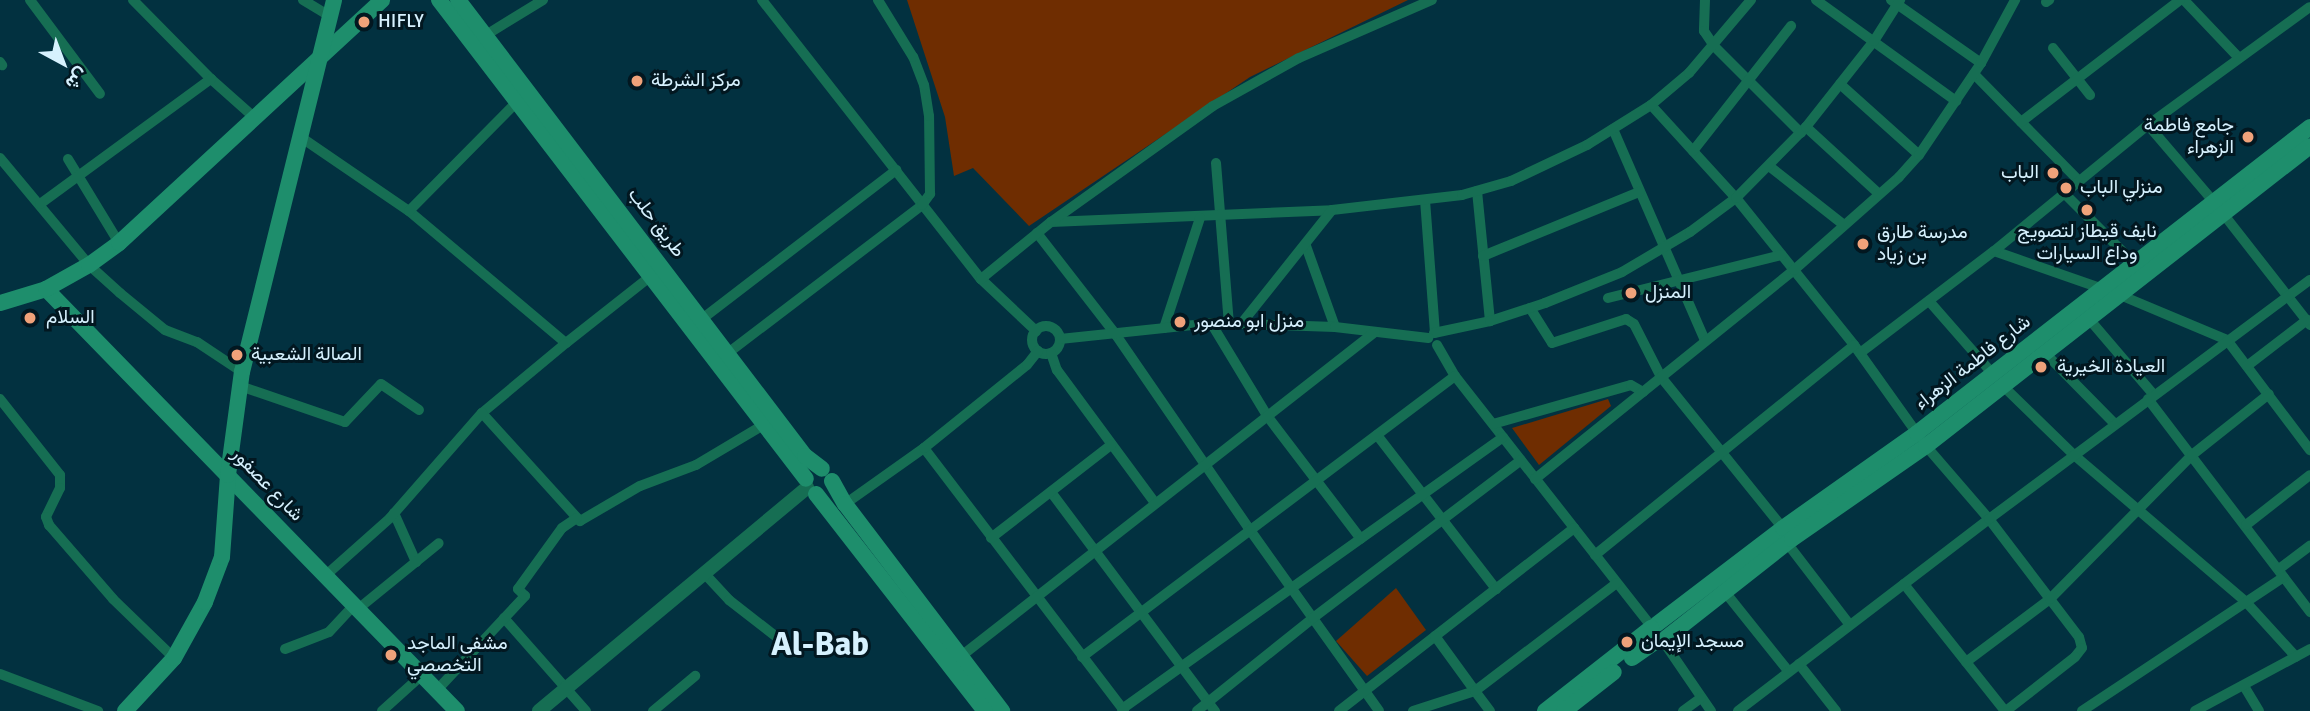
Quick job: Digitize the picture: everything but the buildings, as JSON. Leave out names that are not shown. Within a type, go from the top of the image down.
[{"type":"main road","points":[[0,303],[46,289],[89,265],[119,243],[382,0]]},
{"type":"main road","points":[[439,0],[652,275],[810,487],[985,711]]},
{"type":"main road","name":"طريق حلب","points":[[458,0],[808,460],[827,475],[845,504],[1002,711]]},
{"type":"main road","points":[[125,711],[174,658],[205,602],[222,557],[228,475],[242,379],[332,8]]},
{"type":"main road","name":"شارع فاطمة الزهراء","points":[[1998,380],[2045,354],[2120,295],[2310,127]]},
{"type":"main road","name":"شارع فاطمة الزهراء","points":[[1545,711],[1657,634],[1922,439],[1998,380],[2134,264],[2310,146]]},
{"type":"main road","name":"شارع عصفور","points":[[46,289],[457,711]]},
{"type":"main road","points":[[811,471],[827,475],[827,492],[810,487],[811,471]]},
{"type":"main road","name":"شارع فاطمة الزهراء","points":[[1564,711],[1657,634],[1725,592],[1788,537]]},
{"type":"street","points":[[30,0],[100,94]]},
{"type":"street","points":[[133,0],[211,79],[255,118]]},
{"type":"street","points":[[303,0],[332,8]]},
{"type":"street","points":[[486,35],[543,0]]},
{"type":"street","points":[[762,0],[981,279],[1036,331]]},
{"type":"street","points":[[729,354],[922,205],[932,189],[927,100],[913,57],[878,0]]},
{"type":"street","points":[[981,279],[1051,222],[1183,125],[1243,88],[1318,49],[1433,0]]},
{"type":"street","points":[[1705,0],[1704,31],[1714,46],[1749,82],[1879,194]]},
{"type":"street","points":[[1051,222],[1200,218],[1332,210],[1425,201],[1511,181],[1587,145],[1651,105],[1689,73],[1751,0]]},
{"type":"street","points":[[1816,0],[1956,101]]},
{"type":"street","points":[[1535,479],[1794,270],[1919,155],[1981,63],[2015,0]]},
{"type":"street","points":[[2021,122],[2182,0],[2239,58]]},
{"type":"street","points":[[1060,339],[1210,323],[1335,327],[1434,337],[1490,321],[1622,272],[1737,198],[1803,130],[1874,41],[1896,2],[1981,63]]},
{"type":"street","points":[[1595,555],[1721,453],[1857,349],[1929,301],[2148,125],[2309,3]]},
{"type":"street","points":[[1693,150],[1791,26]]},
{"type":"street","points":[[2053,48],[2090,95]]},
{"type":"street","points":[[1974,74],[2078,181]]},
{"type":"street","points":[[40,204],[78,179],[211,79]]},
{"type":"street","points":[[1840,84],[1919,155]]},
{"type":"street","points":[[409,211],[518,101]]},
{"type":"street","points":[[1651,105],[1737,198],[1857,349],[1922,439],[1989,519],[2079,637],[2082,648],[2019,707],[2006,711],[1904,584]]},
{"type":"street","points":[[2148,125],[2218,207],[2308,322],[2247,366]]},
{"type":"street","points":[[1613,129],[1705,341]]},
{"type":"street","points":[[302,138],[409,211],[566,343]]},
{"type":"street","points":[[0,158],[89,265],[165,330],[197,342],[242,379],[345,422],[382,384],[419,410]]},
{"type":"street","points":[[68,159],[119,243]]},
{"type":"street","points":[[1216,163],[1220,217],[1235,324]]},
{"type":"street","points":[[1769,166],[1844,225]]},
{"type":"street","points":[[702,319],[896,170]]},
{"type":"street","points":[[1477,191],[1490,321]]},
{"type":"street","points":[[1483,256],[1639,192]]},
{"type":"street","points":[[2064,193],[2134,264]]},
{"type":"street","points":[[1425,201],[1434,337],[1455,376],[1657,634],[1711,711]]},
{"type":"street","points":[[1235,324],[1306,246],[1332,210]]},
{"type":"street","points":[[1164,328],[1200,218]]},
{"type":"street","points":[[1037,233],[1116,335],[1379,711]]},
{"type":"street","points":[[1306,246],[1335,327]]},
{"type":"street","points":[[1994,251],[2100,291],[2120,295],[2227,340],[2306,436],[2310,450]]},
{"type":"street","points":[[1608,298],[1782,255]]},
{"type":"street","points":[[326,576],[394,513],[482,413],[652,275]]},
{"type":"street","points":[[1738,711],[2115,424],[2310,280]]},
{"type":"street","points":[[1929,301],[1998,380],[2074,455],[2246,602],[2295,657]]},
{"type":"street","points":[[1530,308],[1552,343],[1626,319],[1634,324],[1661,377],[1788,537],[1850,625]]},
{"type":"street","points":[[2089,319],[2151,397],[2310,612]]},
{"type":"street","points":[[1210,323],[1268,416],[1361,539]]},
{"type":"street","points":[[1044,327],[1052,328],[1060,339],[1058,347],[1051,353],[1038,351],[1032,344],[1036,331],[1044,327]]},
{"type":"street","points":[[960,657],[1375,332]]},
{"type":"street","points":[[845,504],[924,448],[1027,365],[1038,351]]},
{"type":"street","points":[[1051,353],[1057,370],[1155,503]]},
{"type":"street","points":[[2045,354],[2115,424]]},
{"type":"street","points":[[1082,657],[1455,376]]},
{"type":"street","points":[[1493,424],[1631,385],[1643,391]]},
{"type":"street","points":[[1966,662],[2050,599],[2192,455],[2269,394]]},
{"type":"street","points":[[0,399],[60,475],[60,488],[46,517],[49,525],[113,599],[174,658]]},
{"type":"street","points":[[482,413],[580,521],[640,486],[696,465],[765,424]]},
{"type":"street","points":[[1377,435],[1496,589]]},
{"type":"street","points":[[924,448],[1123,710],[1503,437]]},
{"type":"street","points":[[991,538],[1111,445]]},
{"type":"street","points":[[1197,711],[1212,706],[1312,618],[1521,460]]},
{"type":"street","points":[[2246,525],[2310,475]]},
{"type":"street","points":[[539,711],[810,487]]},
{"type":"street","points":[[1051,492],[1212,706]]},
{"type":"street","points":[[394,513],[416,562]]},
{"type":"street","points":[[437,690],[525,596],[518,589],[562,528],[577,518]]},
{"type":"street","points":[[1339,711],[1574,528]]},
{"type":"street","points":[[285,649],[329,632],[356,607],[439,543]]},
{"type":"street","points":[[2082,711],[2246,602],[2310,546]]},
{"type":"street","points":[[704,573],[729,600],[797,653]]},
{"type":"street","points":[[1413,711],[1475,691],[1617,583]]},
{"type":"street","points":[[1725,592],[1789,672]]},
{"type":"street","points":[[504,618],[586,711]]},
{"type":"street","points":[[1435,636],[1490,711]]},
{"type":"street","points":[[2195,711],[2310,649]]},
{"type":"street","points":[[1799,664],[1836,711]]},
{"type":"street","points":[[0,674],[98,711]]},
{"type":"street","points":[[382,711],[422,675]]},
{"type":"street","points":[[653,711],[695,677]]},
{"type":"street","points":[[2244,686],[2259,711]]},
{"type":"street","points":[[1684,711],[1701,698]]},
{"type":"shaded area","points":[[907,0],[1408,0],[1250,77],[1029,226],[973,168],[954,176],[945,117]]},
{"type":"shaded area","points":[[1608,399],[1611,406],[1539,465],[1512,428]]},
{"type":"shaded area","points":[[1396,588],[1426,630],[1367,676],[1336,641]]},
{"type":"place","name":"HIFLY","points":[[364,22]]},
{"type":"place","name":"مركز الشرطة","points":[[637,81]]},
{"type":"place","name":"جامع فاطمة الزهراء","points":[[2248,137]]},
{"type":"place","name":"الباب","points":[[2053,173]]},
{"type":"place","name":"منزلي الباب","points":[[2066,188]]},
{"type":"place","name":"نايف قيطاز لتصويج وداع السيارات","points":[[2087,210]]},
{"type":"place","name":"مدرسة طارق بن زياد","points":[[1863,244]]},
{"type":"place","name":"المنزل","points":[[1631,293]]},
{"type":"place","name":"السلام","points":[[30,318]]},
{"type":"place","name":"منزل ابو منصور","points":[[1180,322]]},
{"type":"place","name":"الصالة الشعبية","points":[[237,355]]},
{"type":"place","name":"العيادة الخيرية","points":[[2041,367]]},
{"type":"place","name":"مسجد الإيمان","points":[[1627,642]]},
{"type":"place","name":"مشفى الماجد التخصصي","points":[[391,655]]},
{"type":"district","name":"Al-Bab","points":[[820,645]]}]
